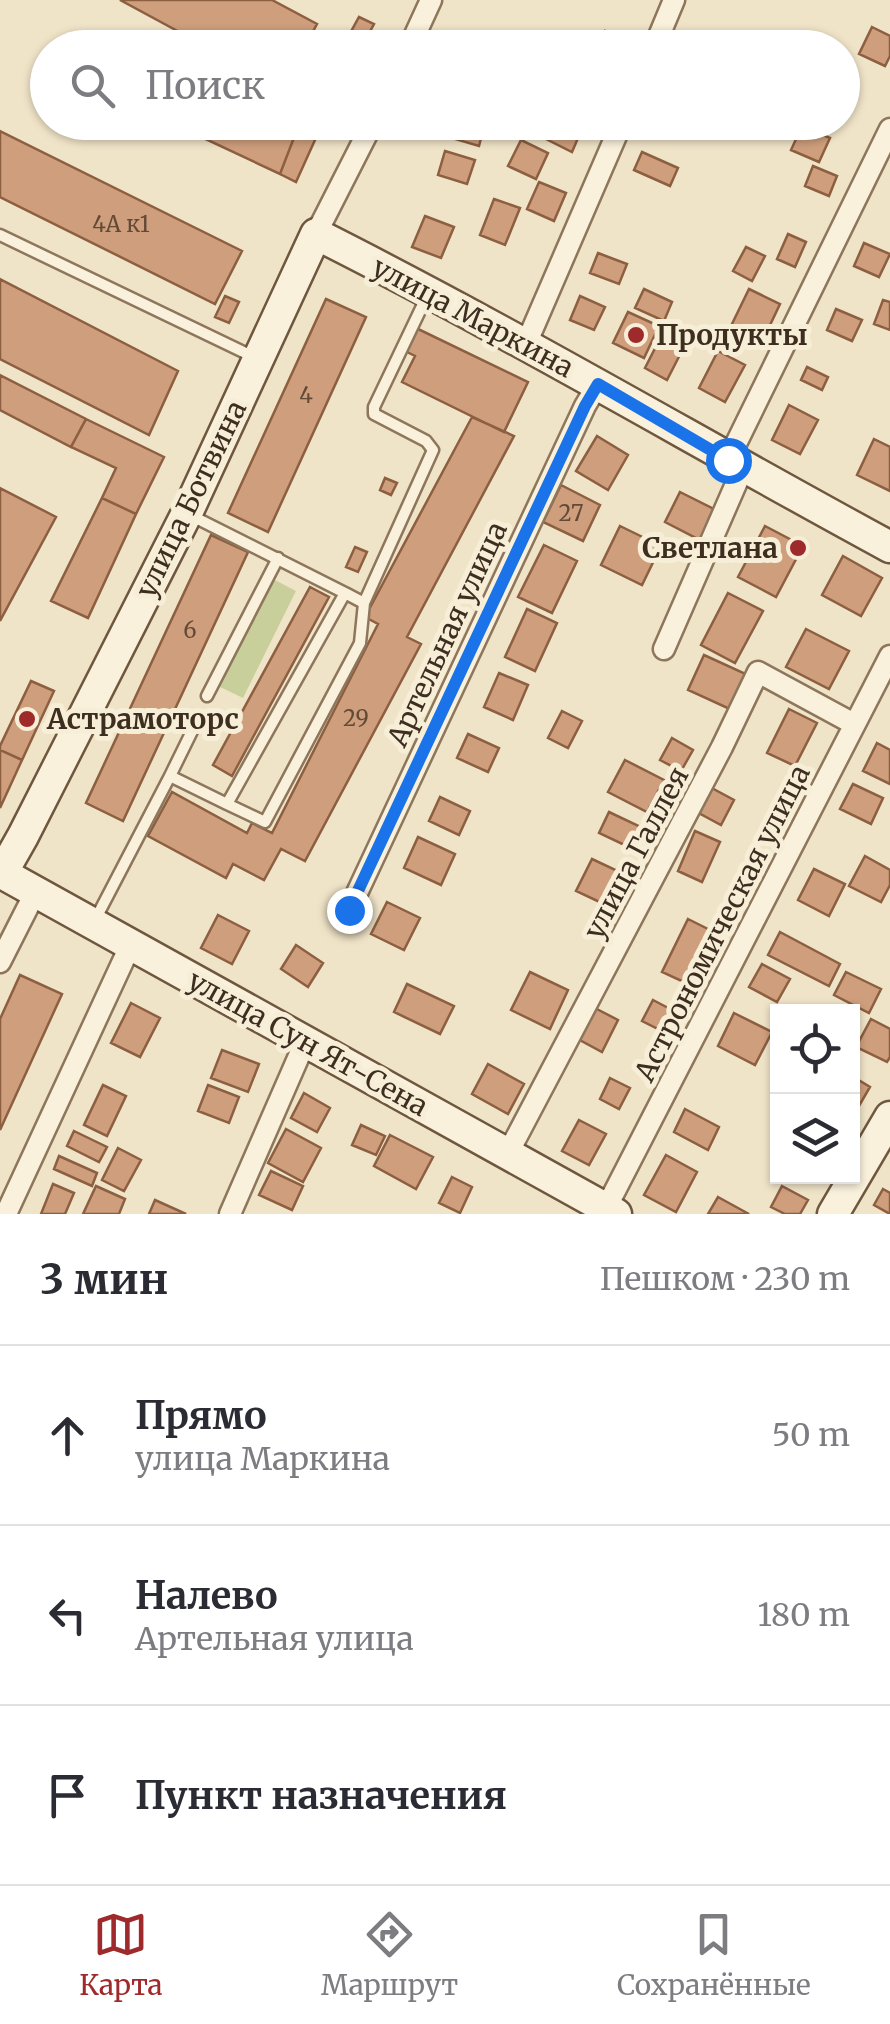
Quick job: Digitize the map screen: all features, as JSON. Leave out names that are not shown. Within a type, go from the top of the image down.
[{"type":"street","points":[[417,30],[430,0]]},
{"type":"street","points":[[662,30],[674,0]]},
{"type":"street","points":[[664,648],[735,464],[890,129]]},
{"type":"street","name":"улица Ботвина","points":[[1,872],[187,513],[364,140]]},
{"type":"street","points":[[526,344],[614,140]]},
{"type":"street","name":"улица Маркина","points":[[316,234],[526,344],[735,464],[890,547]]},
{"type":"street","name":"Артельная улица","points":[[349,910],[598,384]]},
{"type":"street","name":"Астрономическая улица","points":[[608,1212],[890,656]]},
{"type":"street","name":"улица Галлея","points":[[507,1154],[722,748],[758,672],[854,724]]},
{"type":"street","name":"улица Сун Ят-Сена","points":[[1,872],[608,1212]]},
{"type":"street","points":[[0,962],[36,892]]},
{"type":"street","points":[[6,1214],[131,944]]},
{"type":"street","points":[[230,1214],[306,1040]]},
{"type":"street","points":[[833,1214],[890,1117]]},
{"type":"lane","points":[[0,235],[258,358]]},
{"type":"lane","points":[[170,776],[264,822],[360,642],[364,603],[433,450],[426,441],[374,414],[429,292]]},
{"type":"lane","points":[[187,513],[364,603]]},
{"type":"lane","points":[[207,696],[278,558]]},
{"type":"lane","points":[[228,804],[345,593]]},
{"type":"lane","points":[[93,923],[196,723]]},
{"type":"green space","points":[[273,579],[296,591],[243,698],[220,687]]},
{"type":"building","points":[[120,0],[272,0],[317,24],[314,30],[176,30]]},
{"type":"building","points":[[359,17],[374,24],[371,30],[352,30]]},
{"type":"building","points":[[872,27],[890,36],[890,56],[885,66],[860,52]]},
{"type":"building","points":[[0,131],[242,251],[215,304],[0,197]]},
{"type":"building","points":[[208,140],[293,140],[280,174]]},
{"type":"building","points":[[293,140],[315,140],[296,182],[280,174]]},
{"type":"building","points":[[458,140],[481,140],[479,146]]},
{"type":"building","points":[[521,140],[548,153],[536,179],[508,166]]},
{"type":"building","points":[[548,140],[577,140],[572,152]]},
{"type":"building","points":[[796,140],[829,140],[819,162],[791,150]]},
{"type":"building","points":[[445,151],[475,160],[467,184],[438,175]]},
{"type":"building","points":[[642,152],[678,168],[670,186],[634,170]]},
{"type":"building","points":[[813,166],[837,176],[829,196],[805,186]]},
{"type":"building","points":[[539,182],[566,193],[554,221],[527,209]]},
{"type":"building","points":[[494,199],[520,208],[505,245],[480,235]]},
{"type":"building","points":[[425,216],[454,227],[441,258],[412,247]]},
{"type":"building","points":[[788,234],[806,242],[795,267],[777,259]]},
{"type":"building","points":[[864,243],[890,254],[879,277],[854,266]]},
{"type":"building","points":[[746,247],[765,256],[752,281],[733,271]]},
{"type":"building","points":[[598,253],[627,264],[619,284],[590,273]]},
{"type":"building","points":[[0,279],[178,371],[149,435],[0,359]]},
{"type":"building","points":[[644,289],[672,302],[664,321],[635,308]]},
{"type":"building","points":[[749,289],[780,304],[762,342],[731,326]]},
{"type":"building","points":[[225,296],[239,302],[229,323],[215,317]]},
{"type":"building","points":[[580,296],[605,307],[594,330],[570,320]]},
{"type":"building","points":[[326,299],[366,317],[268,532],[228,513]]},
{"type":"building","points":[[883,300],[890,302],[890,330],[874,324]]},
{"type":"building","points":[[836,309],[862,320],[852,341],[827,330]]},
{"type":"building","name":"Продукты","points":[[628,312],[659,326],[644,358],[613,343]]},
{"type":"building","points":[[668,323],[690,335],[667,380],[645,368]]},
{"type":"building","points":[[416,328],[528,382],[504,432],[402,382],[415,356],[405,351]]},
{"type":"building","points":[[718,351],[745,365],[725,402],[699,388]]},
{"type":"building","points":[[807,367],[828,377],[822,390],[801,380]]},
{"type":"building","points":[[0,375],[86,419],[71,447],[0,410]]},
{"type":"building","points":[[789,405],[818,420],[800,454],[772,440]]},
{"type":"building","points":[[472,417],[514,436],[407,637],[421,644],[305,861],[281,849],[264,880],[233,864],[226,878],[148,836],[172,792],[247,833],[252,823],[272,833],[378,624],[365,617]]},
{"type":"building","points":[[86,419],[164,457],[136,514],[102,498],[116,468],[71,447]]},
{"type":"building","points":[[597,436],[628,455],[608,490],[576,471]]},
{"type":"building","points":[[874,439],[890,447],[890,491],[857,475]]},
{"type":"building","points":[[385,478],[397,483],[391,495],[380,490]]},
{"type":"building","points":[[561,485],[600,505],[583,541],[543,522]]},
{"type":"building","points":[[0,488],[56,517],[0,621]]},
{"type":"building","points":[[680,492],[716,510],[700,540],[665,522]]},
{"type":"building","points":[[102,498],[136,514],[88,618],[51,601]]},
{"type":"building","points":[[620,526],[661,546],[642,585],[601,565]]},
{"type":"building","points":[[765,526],[803,546],[776,597],[738,577]]},
{"type":"building","points":[[211,535],[248,552],[123,821],[86,803]]},
{"type":"building","points":[[544,545],[577,561],[552,613],[518,597]]},
{"type":"building","points":[[355,547],[367,552],[358,572],[346,567]]},
{"type":"building","points":[[843,556],[882,578],[861,616],[822,595]]},
{"type":"building","points":[[310,587],[329,597],[232,776],[213,765]]},
{"type":"building","points":[[728,593],[763,611],[735,663],[701,645]]},
{"type":"building","points":[[527,609],[557,623],[535,671],[505,657]]},
{"type":"building","points":[[806,629],[849,651],[829,689],[786,667]]},
{"type":"building","points":[[704,655],[748,675],[732,710],[688,690]]},
{"type":"building","points":[[499,673],[528,685],[513,720],[484,707]]},
{"type":"building","name":"Астрамоторс","points":[[31,681],[54,691],[22,760],[0,750],[0,746]]},
{"type":"building","points":[[789,709],[817,723],[795,766],[767,753]]},
{"type":"building","points":[[562,711],[582,721],[568,748],[548,738]]},
{"type":"building","points":[[468,734],[499,748],[488,772],[457,758]]},
{"type":"building","points":[[672,738],[693,750],[681,771],[660,760]]},
{"type":"building","points":[[877,743],[890,750],[890,784],[863,771]]},
{"type":"building","points":[[0,750],[22,760],[0,808]]},
{"type":"building","points":[[625,760],[664,780],[647,812],[608,792]]},
{"type":"building","points":[[853,784],[883,798],[871,824],[840,809]]},
{"type":"building","points":[[708,786],[734,800],[721,825],[695,811]]},
{"type":"building","points":[[440,797],[470,811],[459,835],[429,821]]},
{"type":"building","points":[[609,812],[643,828],[633,849],[599,833]]},
{"type":"building","points":[[695,831],[720,842],[702,882],[678,871]]},
{"type":"building","points":[[418,837],[455,854],[441,885],[404,868]]},
{"type":"building","points":[[865,856],[890,870],[890,885],[881,902],[849,886]]},
{"type":"building","points":[[592,859],[622,873],[606,905],[576,891]]},
{"type":"building","points":[[814,869],[845,884],[829,916],[798,900]]},
{"type":"building","points":[[387,902],[420,918],[404,950],[371,934]]},
{"type":"building","points":[[218,915],[249,931],[232,964],[201,948]]},
{"type":"building","points":[[688,919],[712,931],[686,983],[662,972]]},
{"type":"building","points":[[780,932],[840,964],[829,986],[768,955]]},
{"type":"building","points":[[296,945],[323,963],[308,987],[281,969]]},
{"type":"building","points":[[762,964],[790,979],[777,1002],[749,987]]},
{"type":"building","points":[[530,972],[568,990],[550,1029],[511,1010]]},
{"type":"building","points":[[846,972],[881,989],[869,1013],[860,1008],[860,1004],[834,995]]},
{"type":"building","points":[[20,975],[62,994],[0,1130],[0,1019]]},
{"type":"building","points":[[407,984],[454,1006],[440,1034],[394,1012]]},
{"type":"building","points":[[653,1000],[672,1010],[662,1031],[642,1021]]},
{"type":"building","points":[[131,1003],[160,1018],[140,1057],[111,1043]]},
{"type":"building","points":[[593,1007],[618,1020],[602,1052],[576,1038]]},
{"type":"building","points":[[734,1013],[770,1031],[755,1065],[718,1046]]},
{"type":"building","points":[[871,1019],[890,1029],[887,1062],[860,1049],[860,1040]]},
{"type":"building","points":[[222,1050],[259,1064],[248,1092],[211,1078]]},
{"type":"building","points":[[488,1064],[524,1084],[508,1114],[472,1094]]},
{"type":"building","points":[[610,1078],[630,1088],[619,1109],[600,1099]]},
{"type":"building","points":[[860,1081],[870,1087],[860,1104]]},
{"type":"building","points":[[103,1085],[126,1096],[107,1136],[84,1125]]},
{"type":"building","points":[[208,1085],[239,1097],[229,1123],[198,1111]]},
{"type":"building","points":[[304,1093],[330,1108],[317,1132],[291,1118]]},
{"type":"building","points":[[685,1109],[719,1127],[708,1150],[674,1132]]},
{"type":"building","points":[[579,1120],[606,1134],[589,1165],[562,1151]]},
{"type":"building","points":[[361,1125],[385,1136],[376,1155],[352,1145]]},
{"type":"building","points":[[286,1129],[321,1148],[303,1182],[268,1163]]},
{"type":"building","points":[[74,1131],[107,1147],[99,1162],[67,1146]]},
{"type":"building","points":[[390,1135],[433,1157],[416,1189],[374,1166]]},
{"type":"building","points":[[118,1148],[141,1160],[124,1191],[102,1180]]},
{"type":"building","points":[[666,1155],[697,1172],[676,1212],[644,1195]]},
{"type":"building","points":[[59,1156],[97,1173],[92,1186],[54,1169]]},
{"type":"building","points":[[271,1171],[303,1186],[292,1210],[259,1195]]},
{"type":"building","points":[[452,1177],[472,1187],[460,1213],[439,1203]]},
{"type":"building","points":[[53,1184],[74,1193],[65,1214],[41,1214]]},
{"type":"building","points":[[96,1186],[125,1199],[119,1214],[83,1214]]},
{"type":"building","points":[[782,1186],[808,1200],[800,1214],[785,1214],[771,1207]]},
{"type":"building","points":[[883,1189],[890,1193],[890,1214],[874,1205]]},
{"type":"building","points":[[718,1197],[749,1214],[708,1214]]},
{"type":"building","points":[[155,1200],[186,1214],[149,1214]]},
{"type":"place","name":"Продукты","points":[[636,335]]},
{"type":"place","name":"Светлана","points":[[798,548]]},
{"type":"place","name":"Астрамоторс","points":[[27,719]]},
{"type":"route","points":[[349,910],[598,384],[728,460]]}]
